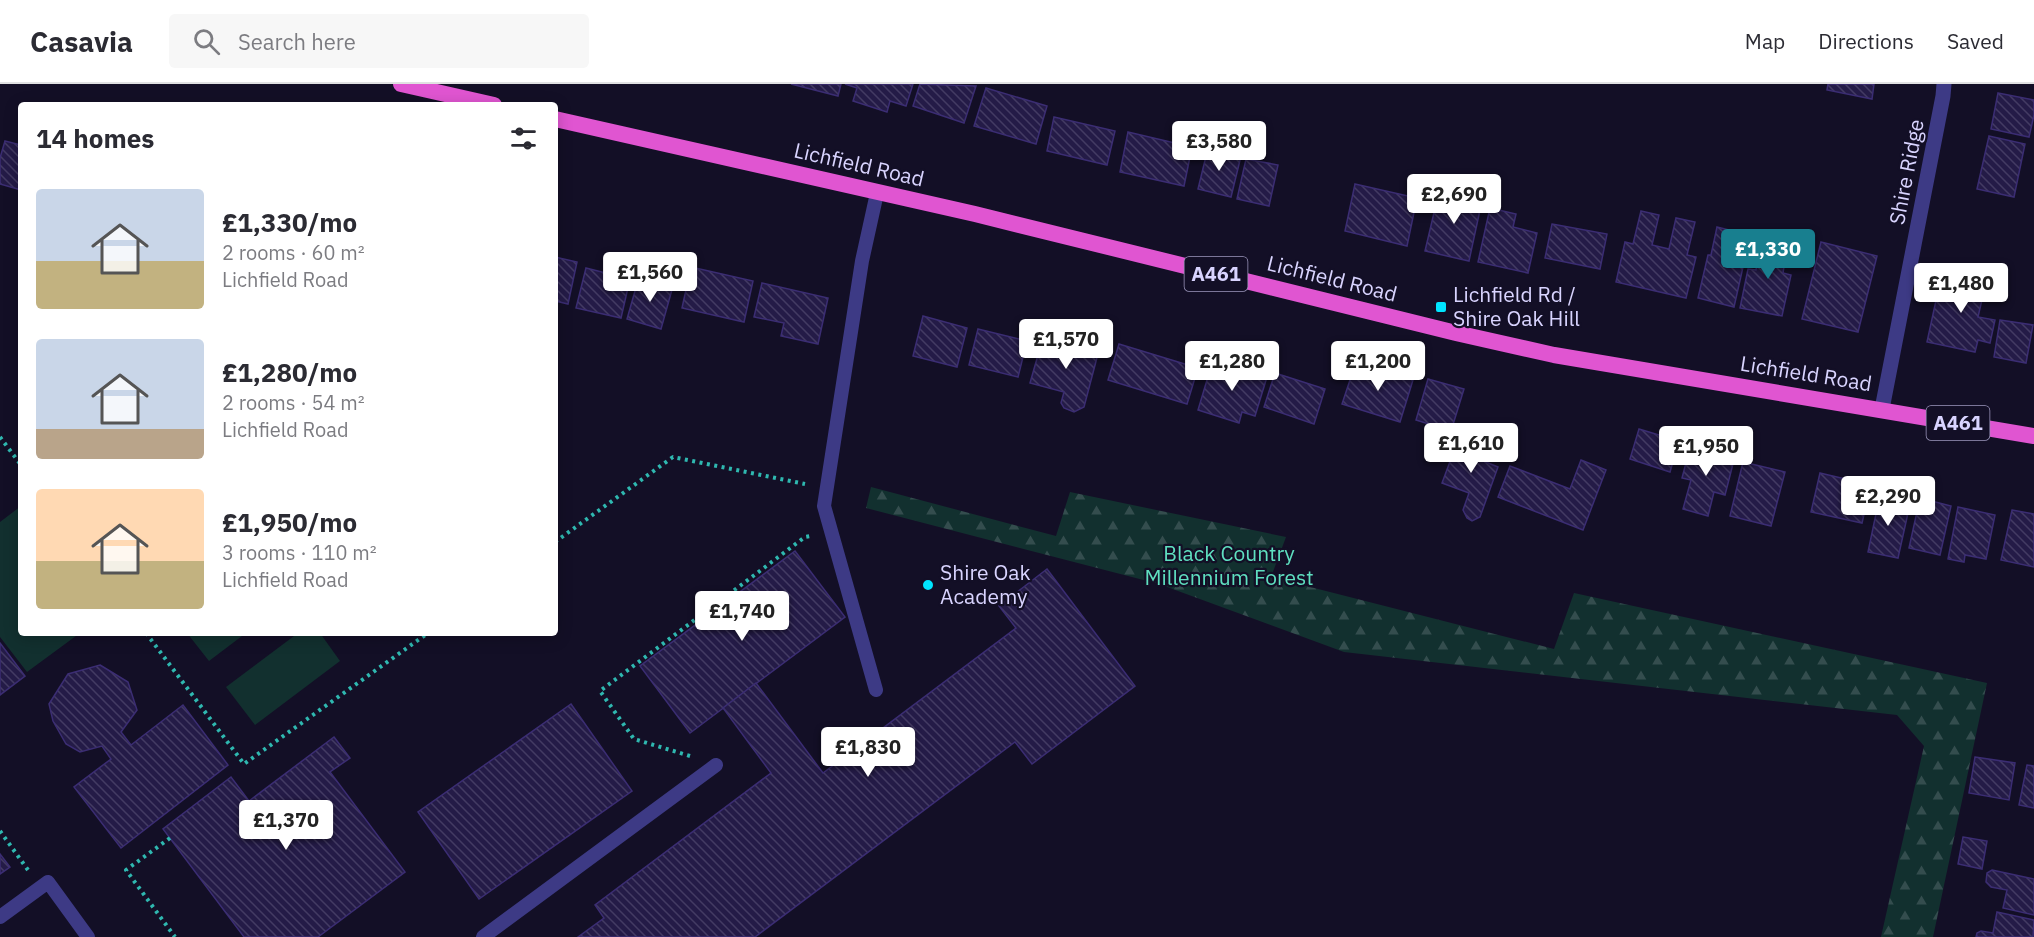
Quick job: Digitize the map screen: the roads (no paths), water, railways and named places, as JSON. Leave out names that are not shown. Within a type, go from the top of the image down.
[{"type":"highway","points":[[401,84],[481,102]]},
{"type":"highway","name":"Lichfield Road","points":[[558,120],[975,214],[1456,333],[1554,355],[2034,436]]},
{"type":"street","name":"Shire Ridge","points":[[1882,409],[1944,84]]},
{"type":"lane","points":[[876,690],[824,506],[862,261],[877,193]]},
{"type":"lane","points":[[483,937],[716,765]]},
{"type":"lane","points":[[0,917],[48,882],[88,937]]},
{"type":"place","name":"Lichfield Rd / Shire Oak Hill","points":[[1441,307]]},
{"type":"place","name":"Shire Oak Academy","points":[[928,585]]},
{"type":"park label","name":"Black Country Millennium Forest","points":[[1229,566]]}]
